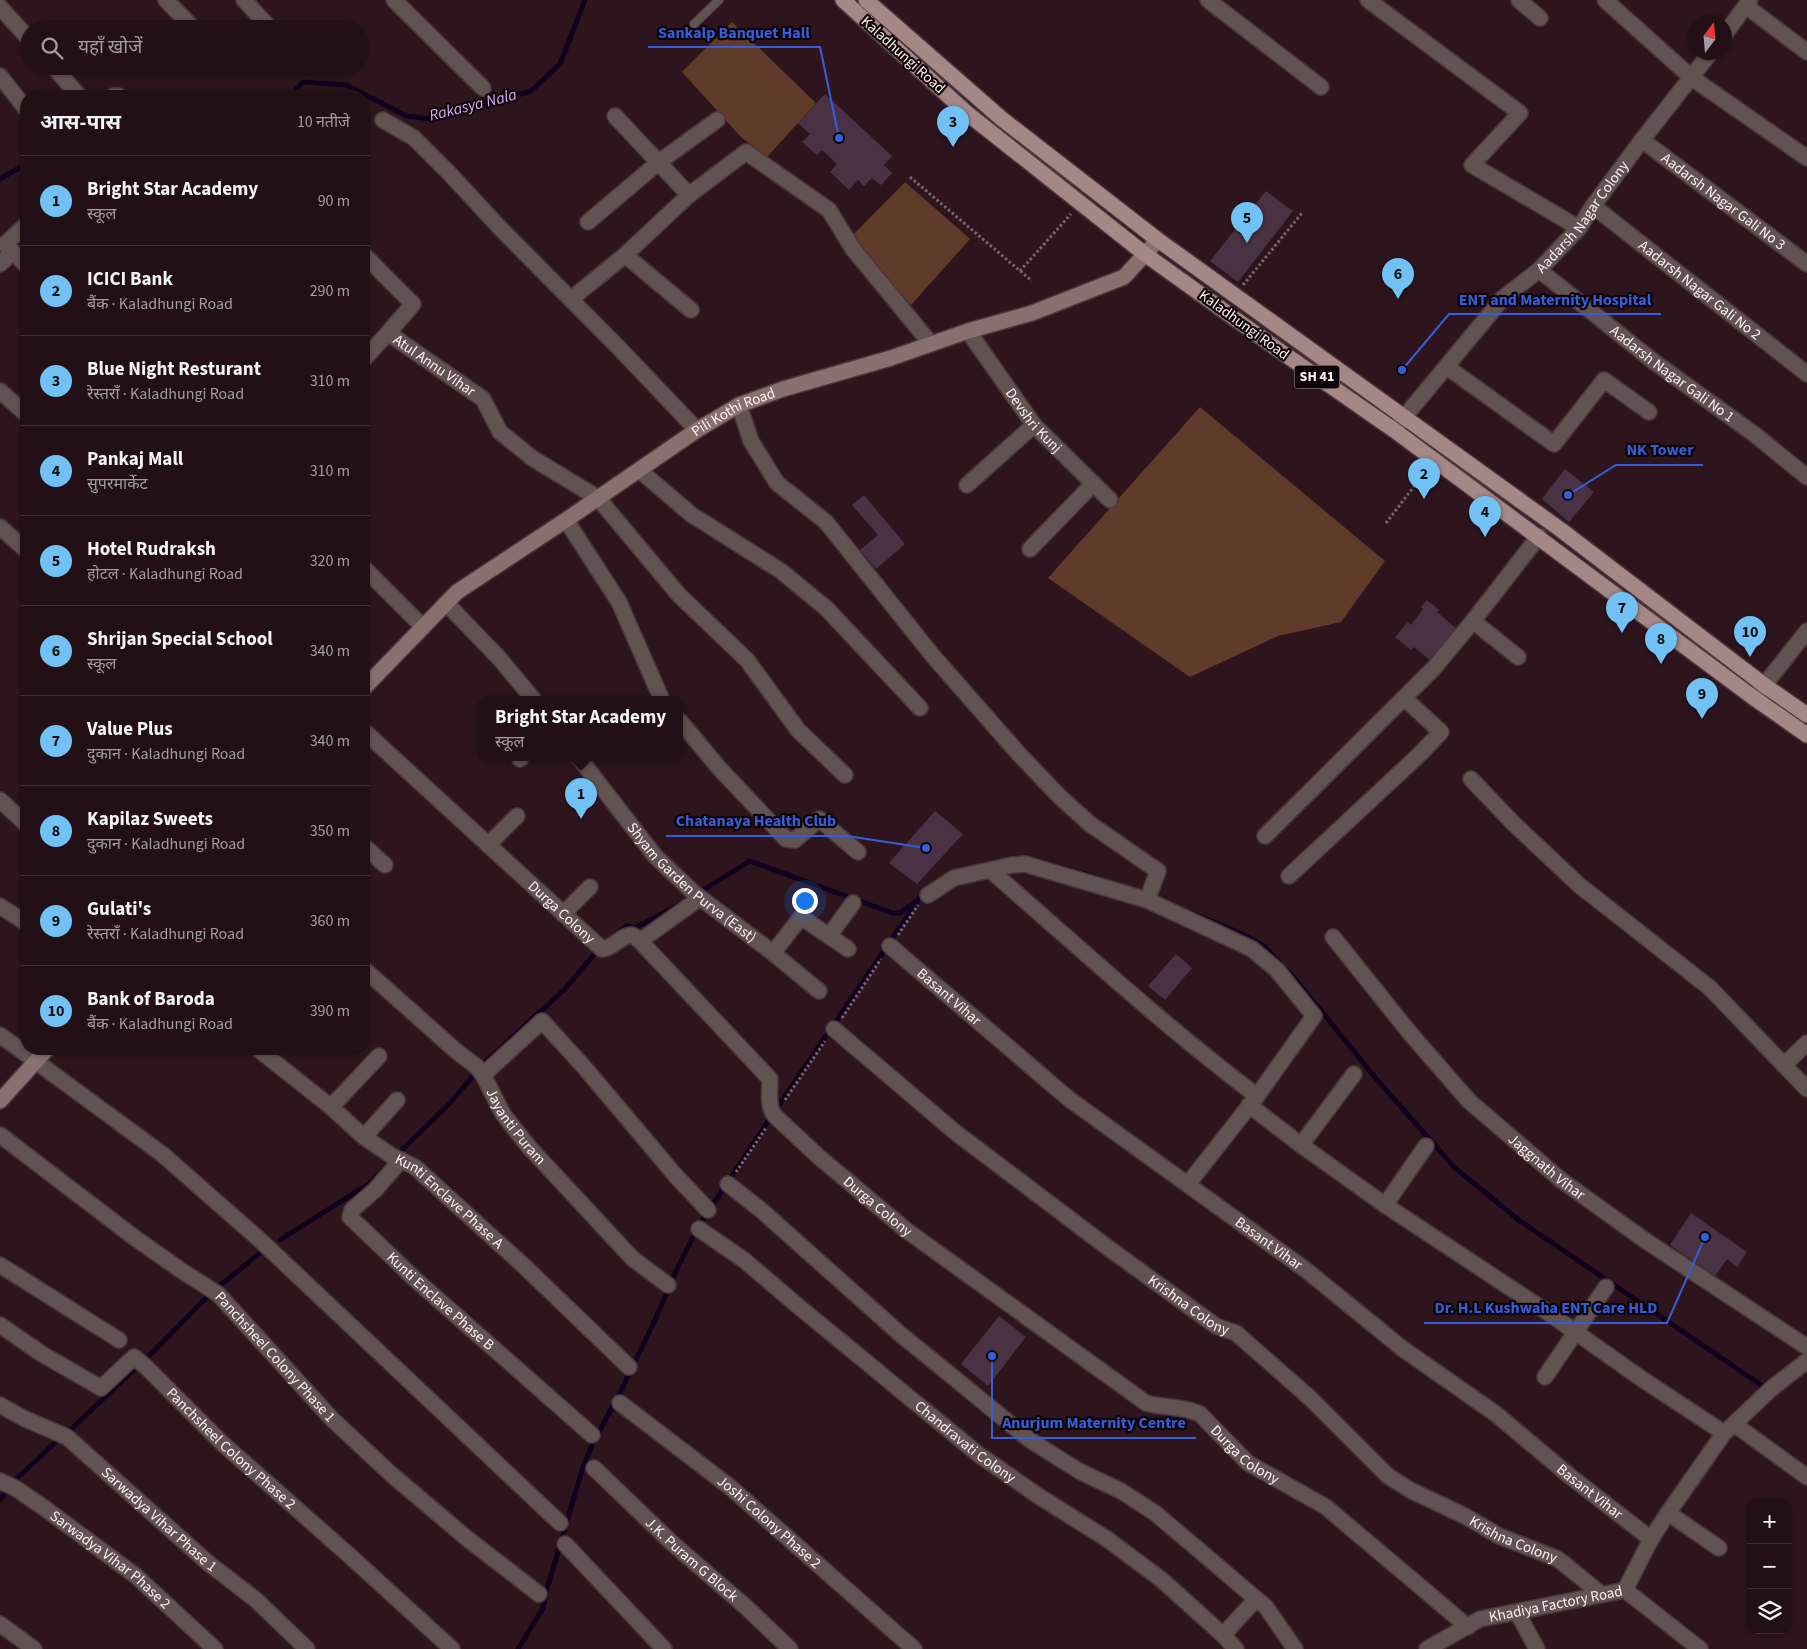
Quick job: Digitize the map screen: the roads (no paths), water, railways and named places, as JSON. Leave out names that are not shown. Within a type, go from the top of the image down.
[{"type":"main road","name":"Kaladhungi Road","points":[[843,0],[968,114],[1146,254],[1434,459],[1754,698],[1807,735]]},
{"type":"main road","name":"Kaladhungi Road","points":[[866,0],[1002,119],[1158,240],[1561,530],[1764,685],[1807,715]]},
{"type":"main road","points":[[1551,545],[1561,530]]},
{"type":"street","points":[[166,0],[185,20]]},
{"type":"street","points":[[244,0],[263,20]]},
{"type":"street","points":[[394,0],[483,88]]},
{"type":"street","points":[[1208,0],[1321,88]]},
{"type":"street","points":[[1368,0],[1520,113],[1472,165],[1579,228]]},
{"type":"street","points":[[1519,0],[1540,18]]},
{"type":"street","points":[[1605,0],[1692,78],[1807,158]]},
{"type":"street","points":[[1732,24],[1748,3],[1807,52]]},
{"type":"street","points":[[0,7],[20,29]]},
{"type":"street","name":"Aadarsh Nagar Colony","points":[[1394,430],[1503,298],[1539,270],[1579,228],[1642,140],[1705,60]]},
{"type":"street","points":[[61,75],[74,90]]},
{"type":"street","points":[[0,76],[20,101]]},
{"type":"street","points":[[616,116],[689,195]]},
{"type":"street","points":[[383,120],[414,138],[697,430]]},
{"type":"street","points":[[588,222],[659,162],[717,120]]},
{"type":"street","name":"Aadarsh Nagar Gali No 3","points":[[1642,140],[1807,264]]},
{"type":"street","points":[[571,299],[625,255],[689,195],[746,152],[829,210],[853,250],[931,344]]},
{"type":"street","name":"Aadarsh Nagar Gali No 2","points":[[1593,206],[1807,374]]},
{"type":"street","points":[[20,230],[5,244],[20,259]]},
{"type":"street","name":"Pili Kothi Road","points":[[370,682],[457,592],[697,430],[739,405],[783,389],[891,358],[968,331],[1032,313],[1124,277],[1158,240]]},
{"type":"street","points":[[0,264],[13,252]]},
{"type":"street","points":[[625,255],[691,310]]},
{"type":"street","points":[[370,261],[414,304],[388,333]]},
{"type":"street","name":"Aadarsh Nagar Gali No 1","points":[[1539,270],[1654,361],[1754,434],[1807,477]]},
{"type":"street","name":"Devshri Kunj","points":[[968,331],[1034,425],[1110,500]]},
{"type":"street","name":"Atul Annu Vihar","points":[[370,352],[388,333],[483,399],[500,432],[532,458],[598,498],[680,594],[747,660],[798,730],[844,775]]},
{"type":"street","points":[[1447,367],[1554,444],[1604,380],[1649,412]]},
{"type":"street","points":[[0,391],[20,409]]},
{"type":"street","points":[[739,405],[751,441],[778,483],[826,522],[934,656],[1012,747],[1059,796],[1090,824],[1158,871],[1146,900]]},
{"type":"street","points":[[967,485],[1034,425]]},
{"type":"street","points":[[639,470],[692,515],[781,571],[826,608],[920,708]]},
{"type":"street","points":[[1030,549],[1093,484]]},
{"type":"street","points":[[566,520],[620,602],[660,696]]},
{"type":"street","points":[[0,527],[20,545]]},
{"type":"street","points":[[1265,836],[1434,668],[1473,621],[1538,536]]},
{"type":"street","points":[[370,574],[423,627]]},
{"type":"street","points":[[446,604],[499,658],[523,696]]},
{"type":"street","points":[[1473,621],[1518,657]]},
{"type":"street","points":[[1754,698],[1807,631]]},
{"type":"street","points":[[1289,876],[1420,754],[1441,732],[1404,698]]},
{"type":"street","points":[[683,725],[720,769],[786,839],[795,840],[819,819],[858,852]]},
{"type":"street","name":"Durga Colony","points":[[370,737],[602,949],[609,948],[627,935],[632,935],[640,941],[770,1079],[772,1113],[819,1157],[906,1230],[1146,1403],[1159,1407],[1190,1409],[1200,1414],[1248,1463],[1326,1507],[1468,1626]]},
{"type":"street","name":"Shyam Garden Purva (East)","points":[[581,761],[656,856],[700,898],[820,991]]},
{"type":"street","points":[[1471,779],[1514,824],[1579,885],[1710,988],[1807,1089]]},
{"type":"street","points":[[0,800],[20,818]]},
{"type":"street","points":[[488,845],[517,816]]},
{"type":"street","points":[[370,851],[385,865]]},
{"type":"street","points":[[928,895],[954,878],[1012,865],[1025,864],[1146,900],[1252,949],[1277,970],[1314,1016],[1253,1100],[1188,1184]]},
{"type":"street","points":[[991,871],[1213,1063],[1301,1145],[1385,1205],[1575,1331],[1807,1477]]},
{"type":"street","points":[[563,914],[590,887]]},
{"type":"street","points":[[640,941],[700,898]]},
{"type":"street","points":[[829,936],[854,903]]},
{"type":"street","points":[[0,906],[20,919]]},
{"type":"street","points":[[773,953],[801,917],[848,949]]},
{"type":"street","name":"Jaggnath Vihar","points":[[1333,937],[1408,1032],[1469,1101],[1561,1180],[1646,1241],[1807,1347]]},
{"type":"street","name":"Basant Vihar","points":[[890,946],[1070,1099],[1306,1270],[1403,1349],[1496,1414],[1571,1477],[1652,1539]]},
{"type":"street","name":"Jayanti Puram","points":[[370,974],[455,1050],[477,1067],[483,1075],[502,1114],[529,1147],[633,1259],[668,1285]]},
{"type":"street","points":[[483,1075],[542,1021],[585,1068],[675,1175],[708,1210]]},
{"type":"street","name":"Krishna Colony","points":[[834,1029],[955,1132],[1107,1247],[1216,1326],[1236,1333],[1310,1398],[1388,1476],[1412,1491],[1465,1516],[1499,1536],[1558,1560],[1601,1594]]},
{"type":"street","points":[[0,1035],[20,1050]]},
{"type":"street","points":[[1784,1065],[1807,1043]]},
{"type":"street","points":[[27,1055],[162,1154],[233,1216],[560,1523]]},
{"type":"street","points":[[0,1102],[42,1055]]},
{"type":"street","name":"Kunti Enclave Phase A","points":[[265,1055],[364,1137],[392,1156],[415,1167],[629,1367]]},
{"type":"street","points":[[331,1108],[379,1056]]},
{"type":"street","points":[[1301,1145],[1354,1074]]},
{"type":"street","points":[[364,1137],[398,1100]]},
{"type":"street","name":"Panchsheel Colony Phase 1","points":[[0,1135],[135,1238],[218,1294],[332,1419],[392,1474],[469,1540],[540,1594]]},
{"type":"street","points":[[1385,1205],[1426,1146]]},
{"type":"street","name":"Kunti Enclave Phase B","points":[[401,1160],[375,1190],[352,1210],[350,1217],[417,1281],[592,1435]]},
{"type":"street","points":[[728,1184],[761,1210],[899,1333],[1030,1440],[1155,1513],[1266,1608],[1295,1649]]},
{"type":"street","name":"Chandravati Colony","points":[[699,1229],[744,1260],[978,1454],[1040,1497],[1108,1540],[1162,1580],[1236,1649]]},
{"type":"street","points":[[0,1265],[119,1340]]},
{"type":"street","points":[[1545,1377],[1606,1287]]},
{"type":"street","name":"Panchsheel Colony Phase 2","points":[[0,1325],[42,1354],[101,1388],[134,1357],[146,1366],[223,1444],[452,1649]]},
{"type":"street","points":[[1625,1590],[1668,1513],[1729,1429],[1772,1388],[1807,1361]]},
{"type":"street","name":"Joshi Colony Phase 2","points":[[620,1403],[730,1488],[914,1649]]},
{"type":"street","name":"Sarwadya Vihar Phase 1","points":[[0,1405],[23,1418],[67,1437],[186,1544],[256,1600],[307,1649]]},
{"type":"street","name":"J.K. Puram G Block","points":[[594,1468],[672,1543],[746,1607],[790,1649]]},
{"type":"street","name":"Sarwadya Vihar Phase 2","points":[[0,1481],[15,1488],[44,1507],[136,1576],[215,1649]]},
{"type":"street","points":[[1668,1513],[1719,1548]]},
{"type":"street","points":[[565,1544],[664,1649]]},
{"type":"street","name":"Khadiya Factory Road","points":[[1431,1648],[1480,1620],[1625,1590],[1700,1649]]},
{"type":"street","points":[[1223,1635],[1256,1599]]},
{"type":"street","points":[[1517,1612],[1537,1649]]},
{"type":"street","points":[[0,1624],[34,1649]]},
{"type":"lane","points":[[694,24],[719,0]]},
{"type":"waterway","name":"Rakasya Nala","points":[[370,97],[407,116],[431,119],[531,91],[560,64],[585,0]]},
{"type":"waterway","name":"Rakasya Nala","points":[[296,90],[303,82],[346,85],[356,90]]},
{"type":"waterway","name":"Rakasya Nala","points":[[0,179],[20,167]]},
{"type":"waterway","points":[[1032,859],[1098,878]]},
{"type":"waterway","points":[[700,892],[750,861],[892,913],[900,913],[916,901]]},
{"type":"waterway","points":[[775,1111],[919,899]]},
{"type":"waterway","points":[[615,935],[626,926],[635,928],[682,903]]},
{"type":"waterway","points":[[1192,913],[1240,933],[1264,946],[1281,964]]},
{"type":"waterway","points":[[484,1063],[564,990],[597,951]]},
{"type":"waterway","points":[[1287,970],[1378,1081],[1455,1168],[1520,1221],[1767,1389]]},
{"type":"waterway","points":[[403,1149],[450,1103],[475,1074]]},
{"type":"waterway","points":[[518,1649],[543,1608],[583,1467],[593,1443],[620,1393],[698,1227],[771,1117]]},
{"type":"waterway","points":[[280,1240],[370,1183],[385,1168]]},
{"type":"waterway","points":[[217,1288],[260,1253]]},
{"type":"waterway","points":[[146,1359],[209,1295]]},
{"type":"waterway","points":[[66,1434],[136,1368]]},
{"type":"waterway","points":[[15,1480],[58,1440]]},
{"type":"waterway","points":[[0,1500],[7,1490]]},
{"type":"place","name":"Sankalp Banquet Hall","points":[[839,138]]},
{"type":"place","name":"Blue Night Resturant","points":[[953,147]]},
{"type":"place","name":"Hotel Rudraksh","points":[[1247,243]]},
{"type":"place","name":"Shrijan Special School","points":[[1398,299]]},
{"type":"place","name":"ENT and Maternity Hospital","points":[[1402,370]]},
{"type":"place","name":"NK Tower","points":[[1568,495]]},
{"type":"place","name":"ICICI Bank","points":[[1424,499]]},
{"type":"place","name":"Pankaj Mall","points":[[1485,537]]},
{"type":"place","name":"Value Plus","points":[[1622,633]]},
{"type":"place","name":"Bank of Baroda","points":[[1750,657]]},
{"type":"place","name":"Kapilaz Sweets","points":[[1661,664]]},
{"type":"place","name":"Gulati's","points":[[1702,719]]},
{"type":"place","name":"Bright Star Academy","points":[[581,819]]},
{"type":"place","name":"Chatanaya Health Club","points":[[926,848]]},
{"type":"place","name":"Dr. H.L Kushwaha ENT Care HLD","points":[[1705,1237]]},
{"type":"place","name":"Anurjum Maternity Centre","points":[[992,1356]]}]
